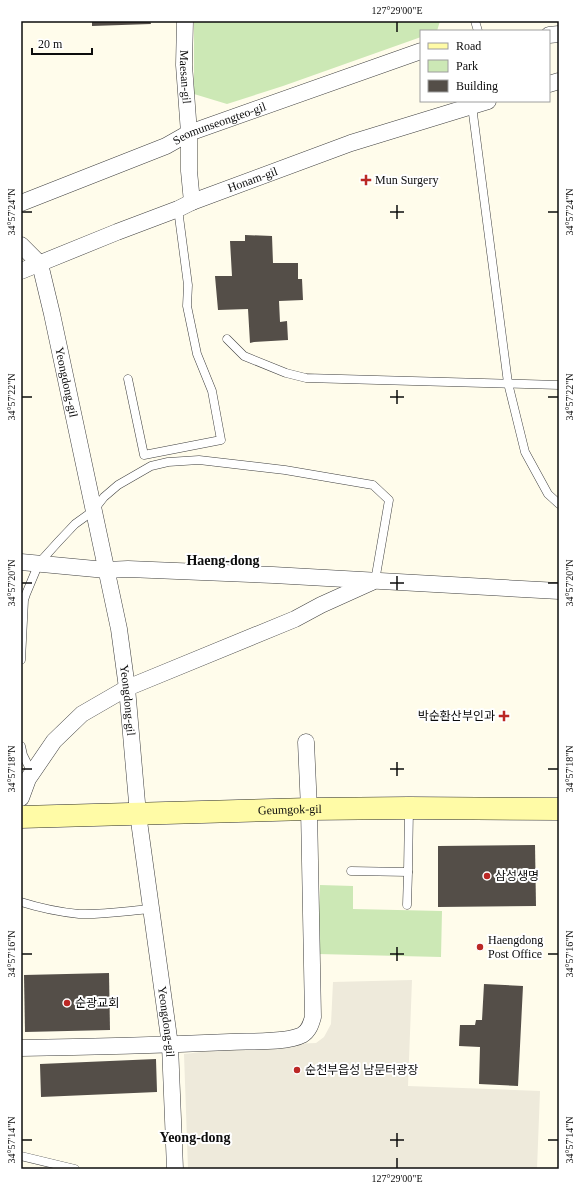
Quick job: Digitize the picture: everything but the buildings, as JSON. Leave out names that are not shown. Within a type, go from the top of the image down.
[{"type":"street","name":"Maesan-gil","points":[[184,21],[184,65],[189,133],[189,171],[185,205]]},
{"type":"street","name":"Seomunseongteo-gil","points":[[21,203],[166,146],[189,133],[420,51]]},
{"type":"street","name":"Honam-gil","points":[[21,271],[185,205],[351,143],[485,102]]},
{"type":"street","points":[[21,245],[40,264]]},
{"type":"street","name":"Yeongdong-gil","points":[[40,264],[119,629],[127,688],[138,814],[170,1045],[175,1169]]},
{"type":"street","points":[[21,562],[106,570],[258,574],[559,591]]},
{"type":"street","points":[[21,798],[28,779],[54,741],[82,714],[127,688],[295,619],[322,604],[375,581]]},
{"type":"street","points":[[21,1048],[273,1041],[292,1039],[307,1031],[311,1025],[313,1017],[309,809],[306,742]]},
{"type":"street","name":"Geumgok-gil","points":[[21,817],[309,809],[559,809]]},
{"type":"lane","points":[[472,106],[508,383],[524,452],[548,494],[559,504]]},
{"type":"lane","points":[[128,379],[144,456],[221,440],[212,391],[197,354],[187,306],[188,285],[185,205]]},
{"type":"lane","points":[[226,339],[244,356],[286,373],[306,378],[559,385]]},
{"type":"lane","points":[[21,660],[24,600],[40,563],[75,524],[93,511],[104,497],[118,485],[151,466],[168,462],[199,460],[285,470],[373,485],[389,500],[375,581]]},
{"type":"lane","points":[[21,746],[23,755],[32,773]]},
{"type":"lane","points":[[407,905],[409,808]]},
{"type":"lane","points":[[352,871],[408,872]]},
{"type":"lane","points":[[21,902],[63,912],[81,914],[151,909]]},
{"type":"lane","points":[[21,1156],[75,1169]]},
{"type":"green space","points":[[194,21],[440,21],[437,30],[420,30],[420,37],[283,86],[227,104],[194,94]]},
{"type":"green space","points":[[320,885],[353,886],[353,909],[442,911],[441,957],[318,954]]},
{"type":"shaded area","name":"순천부읍성 남문터광장","points":[[412,980],[408,1086],[540,1091],[537,1169],[188,1169],[184,1054],[266,1045],[316,1043],[324,1037],[331,1024],[333,982]]},
{"type":"place","name":"Mun Surgery","points":[[366,180]]},
{"type":"place","name":"박순환산부인과","points":[[504,716]]},
{"type":"place","name":"삼성생명","points":[[487,876]]},
{"type":"place","name":"Haengdong Post Office","points":[[480,947]]},
{"type":"place","name":"순광교회","points":[[67,1003]]},
{"type":"place","name":"순천부읍성 남문터광장","points":[[297,1070]]},
{"type":"district","name":"Haeng-dong","points":[[223,560]]},
{"type":"district","name":"Yeong-dong","points":[[195,1137]]}]
